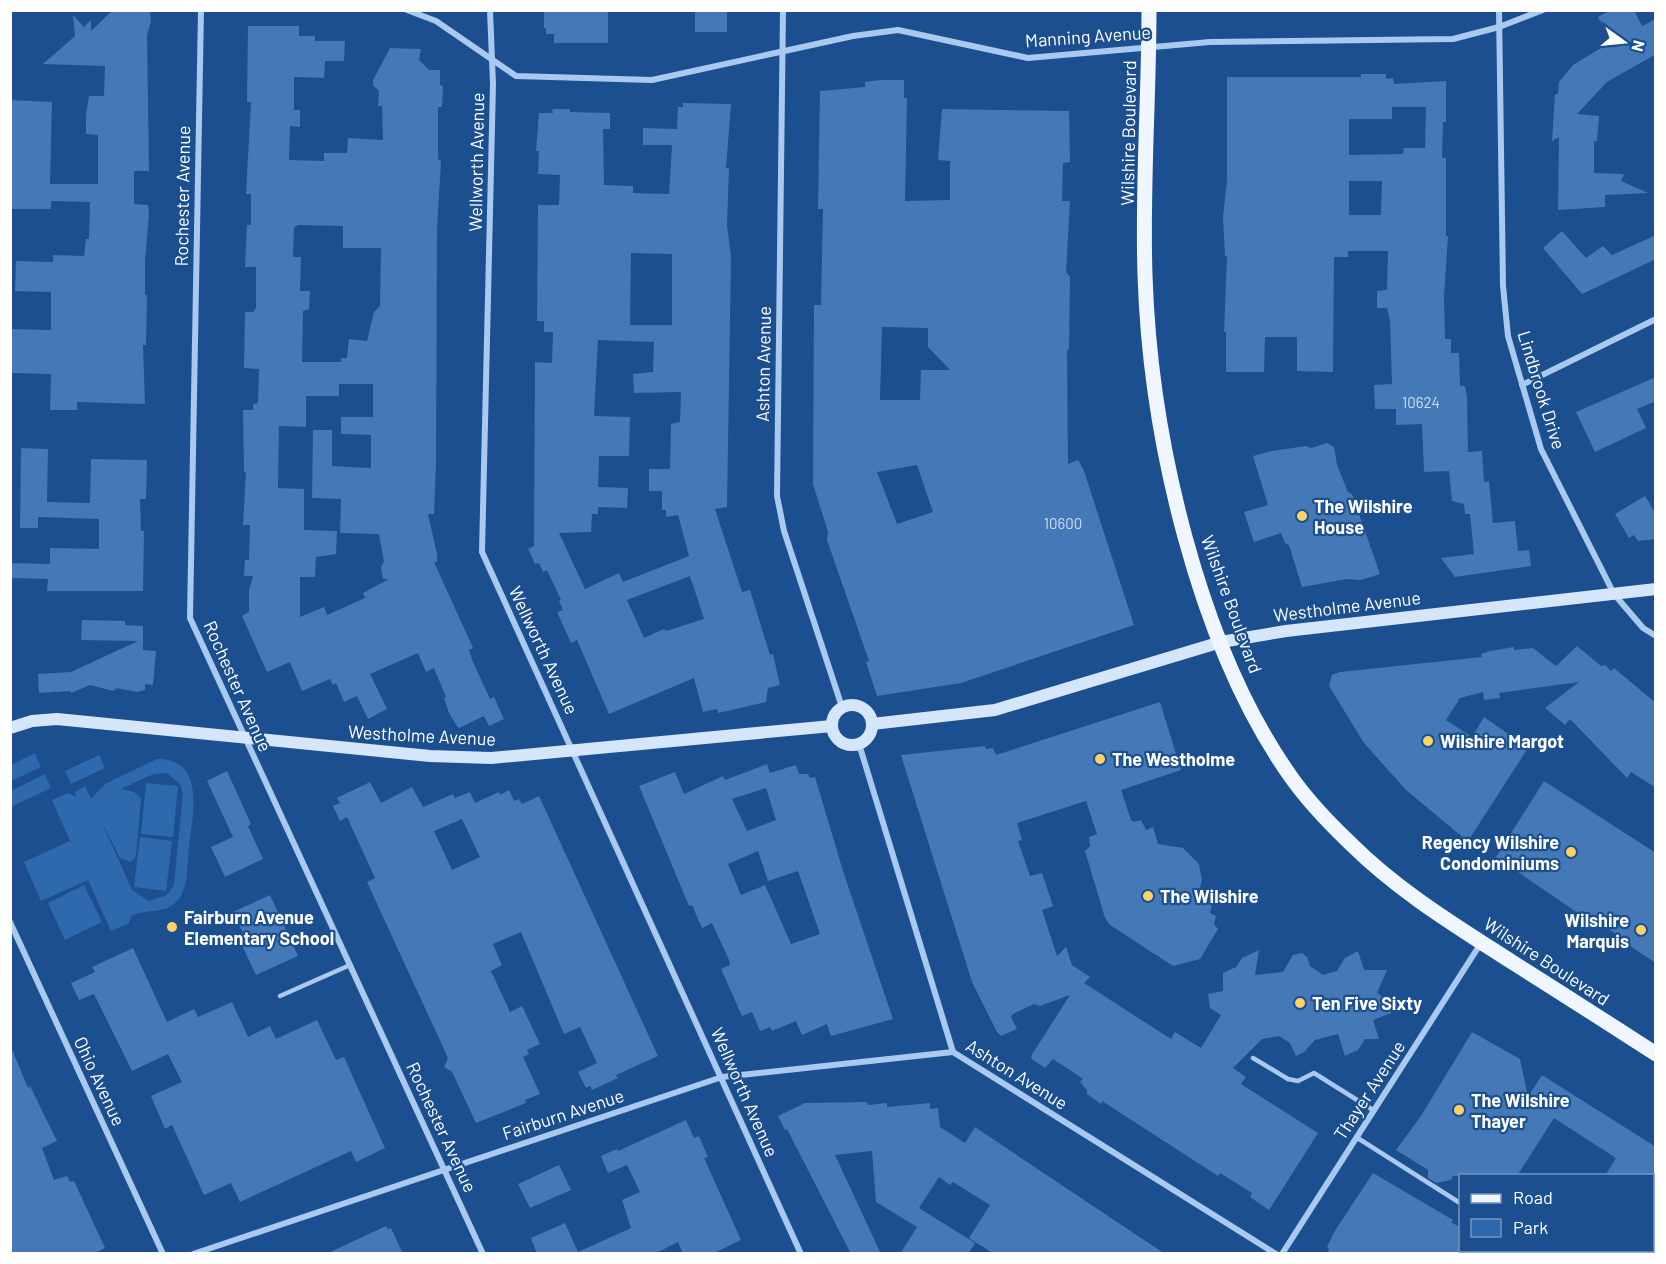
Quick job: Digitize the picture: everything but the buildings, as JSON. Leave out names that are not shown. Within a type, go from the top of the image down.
[{"type":"main road","name":"Wilshire Boulevard","points":[[1149,10],[1145,275],[1151,358],[1168,467],[1205,599],[1234,675],[1271,747],[1297,785],[1351,845],[1391,880],[1481,942],[1656,1054]]},
{"type":"street","name":"Rochester Avenue","points":[[201,10],[190,618],[483,1254]]},
{"type":"street","name":"Manning Avenue","points":[[407,10],[436,21],[516,76],[629,81],[652,80],[853,36],[898,30],[1028,58],[1210,42],[1453,39],[1499,27],[1543,10]]},
{"type":"street","name":"Wellworth Avenue","points":[[490,10],[492,61],[482,552],[801,1254]]},
{"type":"street","name":"Ashton Avenue","points":[[783,10],[777,496],[784,531],[842,707]]},
{"type":"street","name":"Lindbrook Drive","points":[[1499,10],[1503,286],[1508,336],[1541,448],[1614,594],[1643,628],[1656,636]]},
{"type":"street","points":[[1522,385],[1656,319]]},
{"type":"street","name":"Westholme Avenue","points":[[872,724],[995,710],[1221,642],[1286,631],[1656,589]]},
{"type":"street","points":[[855,705],[862,707],[871,717],[872,724],[870,734],[859,744],[841,742],[833,732],[832,726],[834,715],[842,707],[855,705]]},
{"type":"street","name":"Westholme Avenue","points":[[10,728],[33,721],[57,719],[245,739],[491,758],[832,726]]},
{"type":"street","name":"Ashton Avenue","points":[[859,744],[953,1052],[1276,1254]]},
{"type":"street","name":"Ohio Avenue","points":[[10,922],[163,1254]]},
{"type":"street","name":"Thayer Avenue","points":[[1282,1254],[1481,942]]},
{"type":"street","name":"Fairburn Avenue","points":[[193,1254],[722,1077],[953,1052]]},
{"type":"lane","points":[[280,996],[350,965]]},
{"type":"lane","points":[[1253,1058],[1288,1079],[1298,1082],[1314,1073],[1373,1110]]},
{"type":"lane","points":[[1356,1137],[1459,1202]]},
{"type":"green space","points":[[35,753],[41,767],[11,781],[11,765]]},
{"type":"green space","points":[[99,755],[105,768],[71,784],[65,771]]},
{"type":"green space","points":[[157,759],[173,761],[184,768],[193,792],[187,876],[181,896],[167,908],[131,916],[129,923],[111,931],[88,880],[41,901],[24,862],[70,841],[52,800],[68,793],[76,797],[75,792],[85,786],[91,799],[105,784]],"holes":[[[167,773],[180,784],[183,794],[174,885],[167,895],[149,901],[132,890],[99,816],[120,858],[131,862],[136,856],[141,798],[134,792],[120,789],[154,774]]]},
{"type":"green space","points":[[45,774],[51,788],[11,807],[11,791]]},
{"type":"green space","points":[[146,783],[178,786],[173,837],[141,834]]},
{"type":"green space","points":[[140,837],[172,841],[166,891],[134,887]]},
{"type":"green space","points":[[84,885],[102,922],[65,940],[48,903]]},
{"type":"place","name":"The Wilshire House","points":[[1302,516]]},
{"type":"place","name":"Wilshire Margot","points":[[1428,741]]},
{"type":"place","name":"The Westholme","points":[[1100,759]]},
{"type":"place","name":"Regency Wilshire Condominiums","points":[[1571,852]]},
{"type":"place","name":"The Wilshire","points":[[1148,896]]},
{"type":"place","name":"Fairburn Avenue Elementary School","points":[[172,927]]},
{"type":"place","name":"Wilshire Marquis","points":[[1641,930]]},
{"type":"place","name":"Ten Five Sixty","points":[[1300,1003]]},
{"type":"place","name":"The Wilshire Thayer","points":[[1459,1110]]}]
